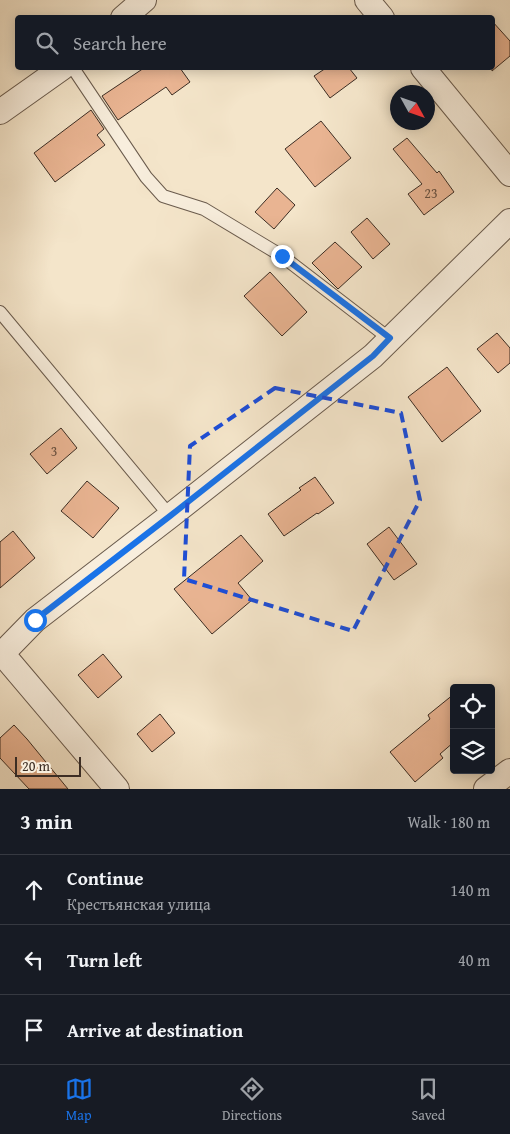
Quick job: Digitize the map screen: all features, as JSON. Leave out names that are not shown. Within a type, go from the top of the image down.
[{"type":"street","points":[[126,15],[144,0]]},
{"type":"street","points":[[367,0],[380,15]]},
{"type":"street","points":[[0,112],[59,70]]},
{"type":"street","points":[[425,70],[510,174]]},
{"type":"street","points":[[117,789],[1,654],[35,620],[373,356],[510,221]]},
{"type":"street","points":[[486,789],[510,771]]},
{"type":"lane","points":[[74,70],[146,177],[163,196],[204,209],[282,256],[390,338]]},
{"type":"lane","points":[[0,312],[170,516]]},
{"type":"highlighted area","points":[[275,388],[401,413],[420,500],[353,631],[184,579],[190,446]]},
{"type":"building","points":[[495,24],[510,41],[510,56],[495,68]]},
{"type":"building","points":[[141,70],[181,70],[190,82],[172,95],[166,87],[118,120],[102,96]]},
{"type":"building","points":[[323,70],[351,70],[357,78],[330,98],[314,76]]},
{"type":"building","points":[[91,110],[104,129],[97,135],[105,145],[55,182],[34,153]]},
{"type":"building","points":[[321,121],[351,158],[315,187],[285,149]]},
{"type":"building","points":[[407,138],[437,173],[439,171],[454,192],[424,215],[408,194],[422,184],[393,149]]},
{"type":"building","points":[[277,188],[295,205],[274,229],[255,212]]},
{"type":"building","points":[[367,218],[390,244],[373,259],[351,232]]},
{"type":"building","points":[[335,242],[362,267],[338,289],[312,263]]},
{"type":"building","points":[[270,272],[307,312],[282,336],[244,296]]},
{"type":"building","points":[[497,333],[510,348],[510,363],[498,373],[477,349]]},
{"type":"building","points":[[447,367],[481,411],[442,442],[408,397]]},
{"type":"building","points":[[61,428],[77,448],[47,474],[30,454]]},
{"type":"building","points":[[315,477],[334,503],[284,536],[268,514],[301,490],[299,488]]},
{"type":"building","points":[[87,481],[119,508],[93,538],[61,511]]},
{"type":"building","points":[[389,527],[417,564],[394,580],[367,544]]},
{"type":"building","points":[[13,531],[35,558],[0,588],[0,542]]},
{"type":"building","points":[[241,535],[263,561],[238,583],[252,600],[212,634],[174,589]]},
{"type":"building","points":[[103,654],[122,677],[98,698],[78,675]]},
{"type":"building","points":[[450,697],[450,745],[440,754],[443,758],[415,782],[390,752],[430,719],[428,715]]},
{"type":"building","points":[[160,714],[175,733],[152,752],[137,734]]},
{"type":"building","points":[[14,725],[68,789],[29,789],[0,758],[0,738]]},
{"type":"route","points":[[35,620],[373,356],[390,338],[282,256]]}]
